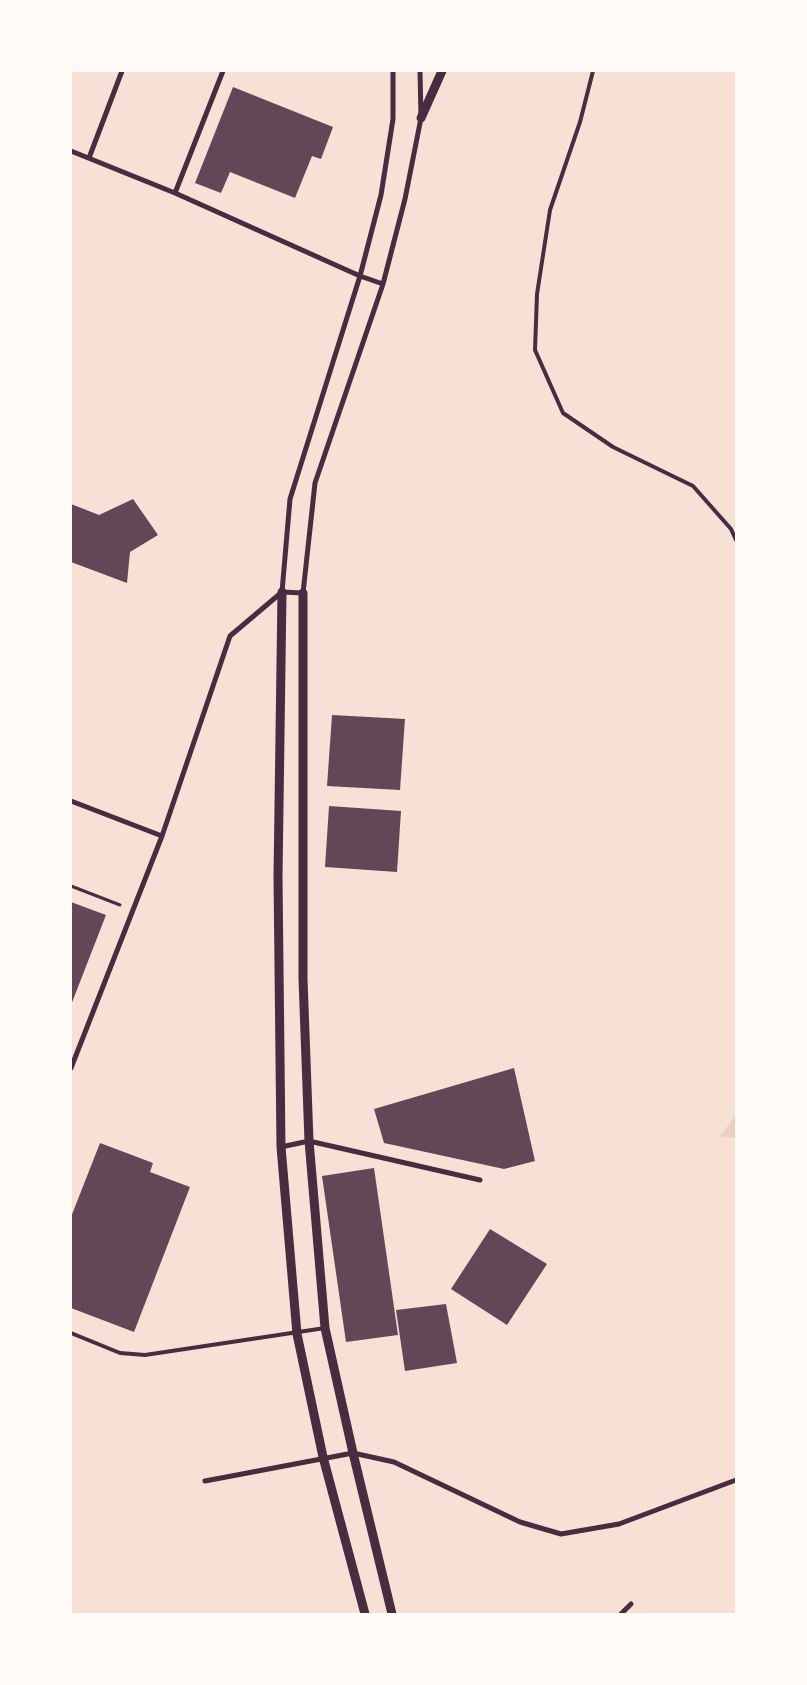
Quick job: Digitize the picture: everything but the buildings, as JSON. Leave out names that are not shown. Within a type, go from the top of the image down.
[{"type":"street","points":[[89,158],[122,71]]},
{"type":"street","points":[[175,193],[223,71]]},
{"type":"street","points":[[365,1614],[323,1457],[297,1334],[281,1147],[278,877],[282,592],[290,499],[360,276],[381,195],[393,119],[393,71]]},
{"type":"street","points":[[392,1614],[352,1453],[325,1328],[309,1141],[303,979],[303,593],[315,482],[383,284],[405,199],[421,118],[420,71]]},
{"type":"street","points":[[421,118],[442,71]]},
{"type":"street","points":[[71,151],[175,193],[360,276],[383,284]]},
{"type":"street","points":[[71,1068],[162,836],[230,636],[282,592],[303,593]]},
{"type":"street","points":[[71,801],[162,836]]},
{"type":"street","points":[[281,1147],[309,1141],[480,1180]]},
{"type":"street","points":[[205,1481],[352,1453],[394,1462],[520,1522],[561,1534],[619,1524],[736,1480]]},
{"type":"street","points":[[621,1614],[631,1604]]},
{"type":"lane","points":[[593,71],[580,122],[550,210],[537,294],[535,350],[563,413],[613,447],[693,486],[731,529],[736,540]]},
{"type":"lane","points":[[71,1333],[120,1354],[145,1355],[297,1334],[325,1328]]},
{"type":"path","points":[[71,886],[132,910]]},
{"type":"shaded area","points":[[736,1115],[736,1138],[720,1136]]}]
